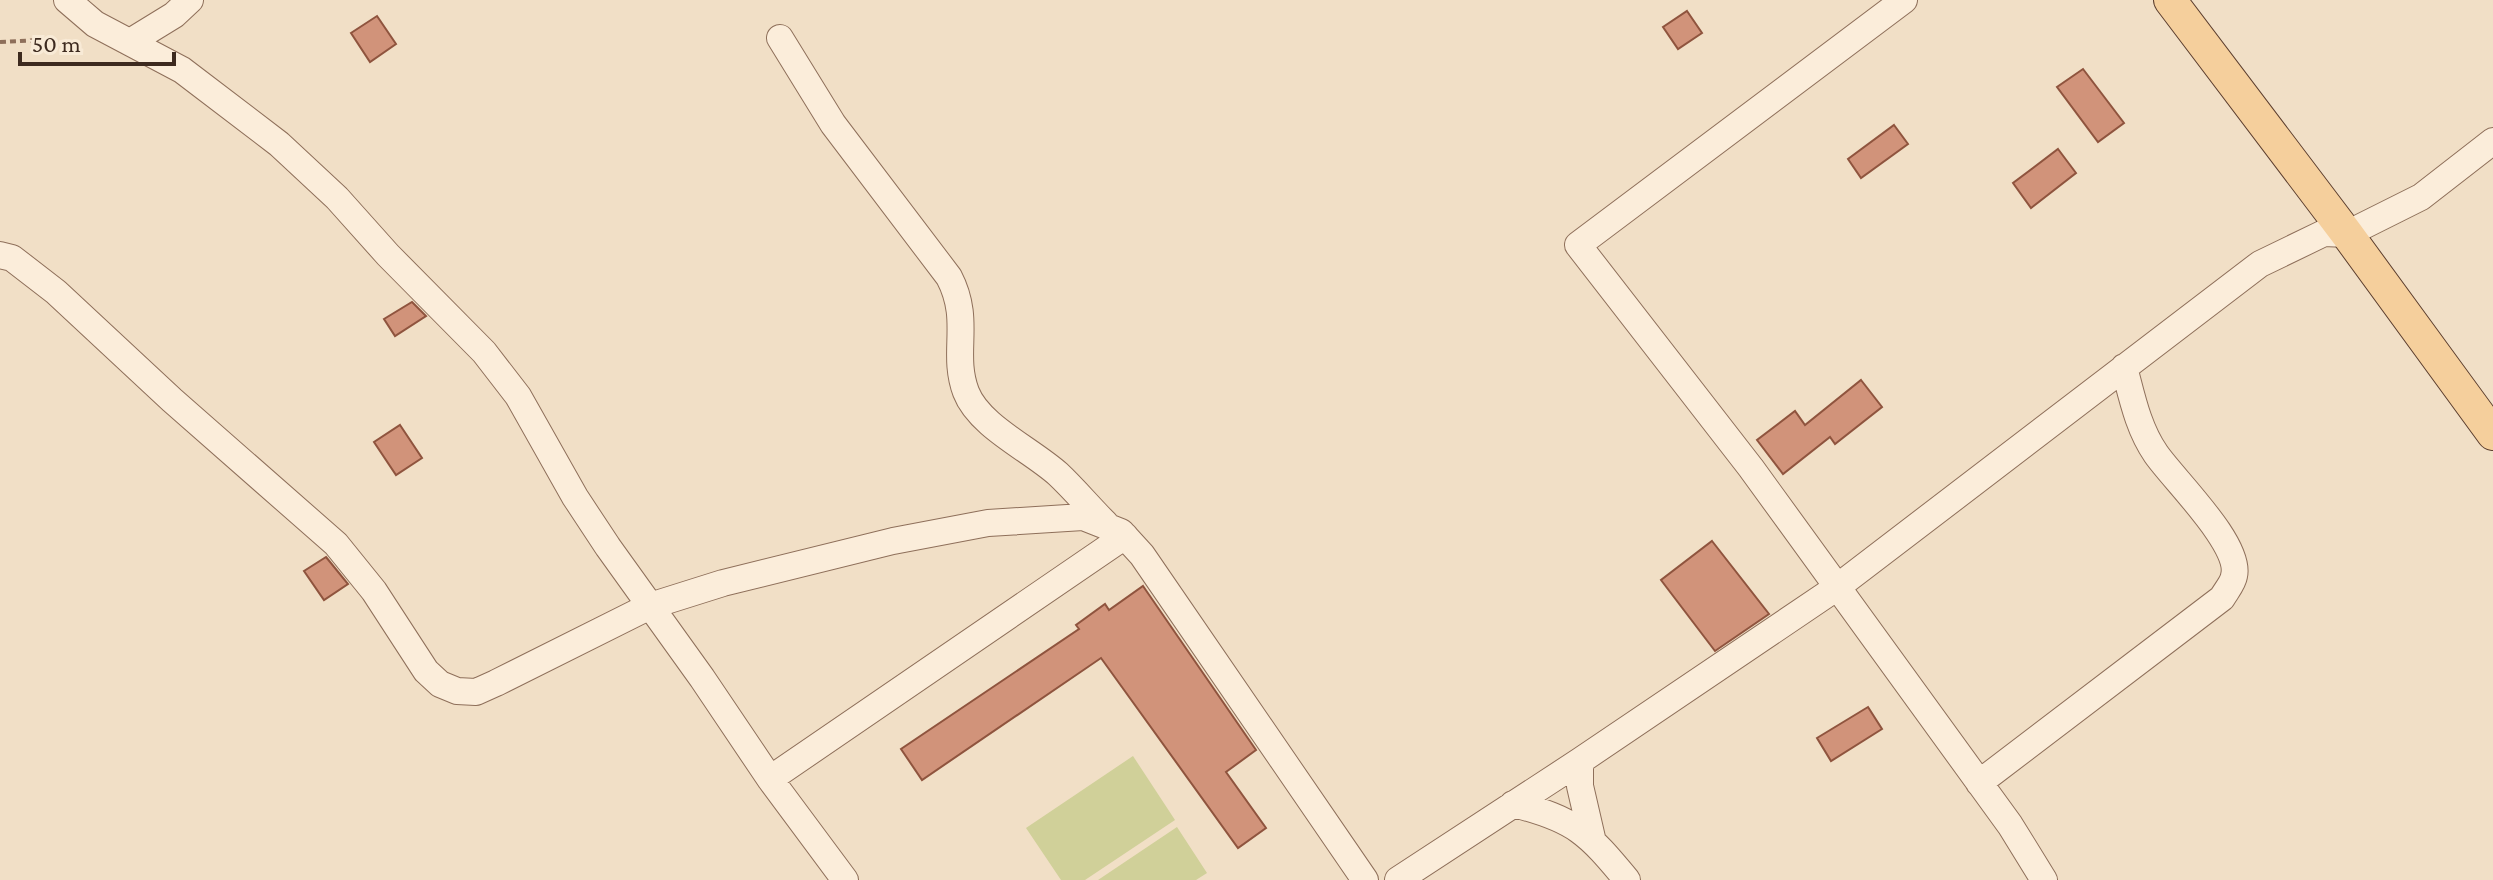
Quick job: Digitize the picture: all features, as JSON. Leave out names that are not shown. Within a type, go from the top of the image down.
[{"type":"main road","points":[[2170,0],[2493,434]]},
{"type":"street","points":[[67,0],[95,24],[182,70],[290,153],[484,352],[518,396],[592,523],[770,779],[845,880]]},
{"type":"street","points":[[130,42],[174,15],[190,0]]},
{"type":"street","points":[[1904,0],[1578,245],[1751,468],[1979,783],[2044,880]]},
{"type":"street","points":[[780,38],[826,115],[956,290],[963,315],[961,375],[973,405],[984,418],[1058,474],[1115,530],[1173,599],[1365,880]]},
{"type":"street","points":[[1398,880],[1836,588],[2260,264],[2324,233],[2347,234],[2421,197],[2493,141]]},
{"type":"street","points":[[0,255],[12,258],[56,292],[172,400],[336,544],[374,591],[426,671],[440,684],[457,691],[476,692],[650,606],[812,560],[988,523],[1083,517],[1115,530]]},
{"type":"street","points":[[1979,783],[2222,598],[2235,576],[2233,558],[2224,538],[2156,454],[2146,437],[2124,367]]},
{"type":"street","points":[[770,779],[1115,530]]},
{"type":"street","points":[[1580,761],[1580,786],[1592,838]]},
{"type":"street","points":[[1513,804],[1560,818],[1592,838],[1627,880]]},
{"type":"path","points":[[0,42],[38,40]]},
{"type":"green space","points":[[1133,756],[1175,820],[1085,880],[1061,880],[1026,828]]},
{"type":"green space","points":[[1177,827],[1207,873],[1196,880],[1098,880]]},
{"type":"building","points":[[1687,11],[1702,33],[1678,49],[1663,27]]},
{"type":"building","points":[[377,16],[396,44],[370,62],[351,33]]},
{"type":"building","points":[[2083,69],[2124,123],[2098,142],[2057,87]]},
{"type":"building","points":[[1894,125],[1908,144],[1861,178],[1848,159]]},
{"type":"building","points":[[2058,149],[2076,173],[2031,208],[2013,183]]},
{"type":"building","points":[[412,302],[426,316],[395,336],[384,319]]},
{"type":"building","points":[[1861,380],[1882,407],[1835,444],[1830,437],[1783,474],[1757,440],[1795,411],[1805,425]]},
{"type":"building","points":[[400,425],[422,458],[396,475],[374,442]]},
{"type":"building","points":[[1712,541],[1769,614],[1715,651],[1661,580]]},
{"type":"building","points":[[326,557],[348,584],[324,600],[304,571]]},
{"type":"building","points":[[1143,586],[1256,750],[1226,772],[1266,828],[1238,848],[1101,658],[922,780],[901,749],[1079,629],[1076,625],[1105,604],[1109,610]]},
{"type":"building","points":[[1868,707],[1882,729],[1831,761],[1817,738]]}]
